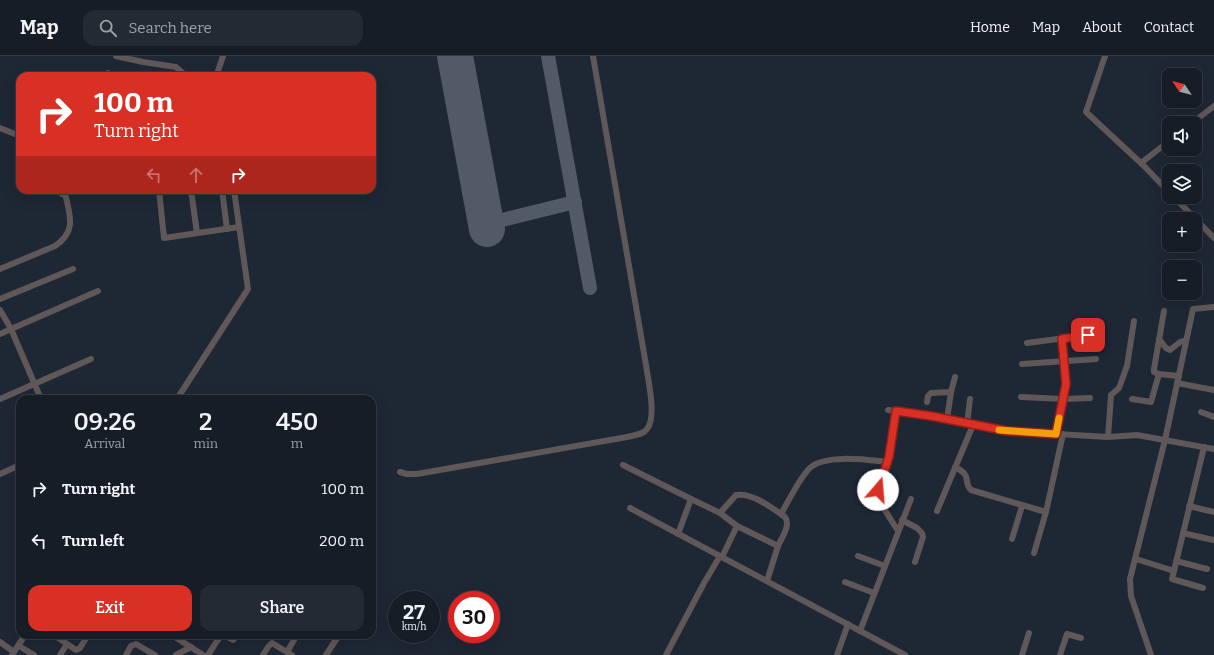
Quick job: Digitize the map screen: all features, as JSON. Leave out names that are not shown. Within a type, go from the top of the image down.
[{"type":"street","points":[[116,56],[176,67],[182,72]]},
{"type":"street","points":[[218,72],[223,56]]},
{"type":"street","points":[[400,472],[407,474],[418,474],[627,437],[641,434],[647,429],[652,419],[646,365],[592,56]]},
{"type":"street","points":[[1105,56],[1086,112],[1162,185]]},
{"type":"street","points":[[1201,116],[1214,106]]},
{"type":"street","points":[[0,128],[16,134]]},
{"type":"street","points":[[1141,163],[1162,146]]},
{"type":"street","points":[[0,269],[55,246],[63,241],[71,226],[67,194]]},
{"type":"street","points":[[159,194],[164,238],[239,227]]},
{"type":"street","points":[[192,194],[197,233]]},
{"type":"street","points":[[223,194],[227,229]]},
{"type":"street","points":[[180,395],[248,289],[235,194]]},
{"type":"street","points":[[1181,204],[1214,238]]},
{"type":"street","points":[[0,299],[73,269]]},
{"type":"street","points":[[0,334],[98,291]]},
{"type":"street","points":[[1151,655],[1130,596],[1130,579],[1165,440],[1193,309],[1214,307]]},
{"type":"street","points":[[0,310],[11,329],[39,395]]},
{"type":"street","points":[[1164,311],[1154,372],[1179,376]]},
{"type":"street","points":[[1108,437],[1111,394],[1119,388],[1127,366],[1134,321]]},
{"type":"street","points":[[1027,343],[1088,335]]},
{"type":"street","points":[[1056,434],[1066,384],[1062,339]]},
{"type":"street","points":[[1159,339],[1166,348],[1170,350],[1180,342],[1186,340]]},
{"type":"street","points":[[0,399],[91,359]]},
{"type":"street","points":[[1022,364],[1096,359]]},
{"type":"street","points":[[1132,400],[1151,402],[1159,374]]},
{"type":"street","points":[[947,419],[955,377]]},
{"type":"street","points":[[1177,383],[1214,390]]},
{"type":"street","points":[[927,402],[928,396],[931,393],[951,392]]},
{"type":"street","points":[[1021,397],[1063,400],[1090,398]]},
{"type":"street","points":[[937,511],[955,467],[970,424],[970,399]]},
{"type":"street","points":[[888,410],[931,416],[1007,431],[1108,437],[1137,435],[1214,449]]},
{"type":"street","points":[[896,411],[888,462],[878,490],[881,504],[898,531]]},
{"type":"street","points":[[1201,412],[1214,417]]},
{"type":"street","points":[[1034,553],[1046,512],[1063,434]]},
{"type":"street","points":[[1203,588],[1172,579],[1204,447]]},
{"type":"street","points":[[781,514],[807,471],[816,464],[828,460],[888,462]]},
{"type":"street","points":[[623,465],[720,513],[737,526],[778,546]]},
{"type":"street","points":[[0,474],[16,467]]},
{"type":"street","points":[[955,467],[966,473],[969,487],[972,490],[1046,512]]},
{"type":"street","points":[[720,513],[731,499],[736,495],[741,494],[748,495],[781,514],[787,520],[787,525],[778,546],[767,581]]},
{"type":"street","points":[[860,631],[911,498]]},
{"type":"street","points":[[678,534],[691,499]]},
{"type":"street","points":[[1012,539],[1022,506]]},
{"type":"street","points":[[1190,506],[1214,512]]},
{"type":"street","points":[[630,508],[905,655]]},
{"type":"street","points":[[902,520],[917,528],[922,533],[923,537],[915,562]]},
{"type":"street","points":[[666,655],[704,583],[721,557],[737,526]]},
{"type":"street","points":[[1183,533],[1213,540]]},
{"type":"street","points":[[858,556],[885,566]]},
{"type":"street","points":[[1136,559],[1174,570]]},
{"type":"street","points":[[1176,560],[1207,569]]},
{"type":"street","points":[[845,582],[874,593]]},
{"type":"street","points":[[837,655],[848,624]]},
{"type":"street","points":[[1022,655],[1029,633]]},
{"type":"street","points":[[1060,655],[1068,634],[1081,638]]},
{"type":"street","points":[[0,642],[13,653],[23,639]]},
{"type":"street","points":[[60,639],[78,649],[85,639]]},
{"type":"street","points":[[178,639],[203,655]]},
{"type":"street","points":[[208,655],[219,639]]},
{"type":"street","points":[[263,655],[272,643],[289,653],[295,639]]},
{"type":"street","points":[[326,655],[336,639]]},
{"type":"street","points":[[60,655],[67,644]]},
{"type":"street","points":[[126,655],[131,646],[136,644],[155,655]]},
{"type":"street","points":[[19,646],[34,655]]},
{"type":"street","points":[[176,655],[191,647]]},
{"type":"taxiway","points":[[548,56],[590,288]]},
{"type":"taxiway","points":[[486,224],[575,202]]},
{"type":"runway","points":[[455,56],[487,229]]},
{"type":"slow traffic","points":[[999,430],[1056,434],[1059,418]]},
{"type":"route","points":[[878,490],[889,457],[896,411],[931,416],[1007,431],[1056,434],[1066,384],[1062,339],[1088,335]]}]
